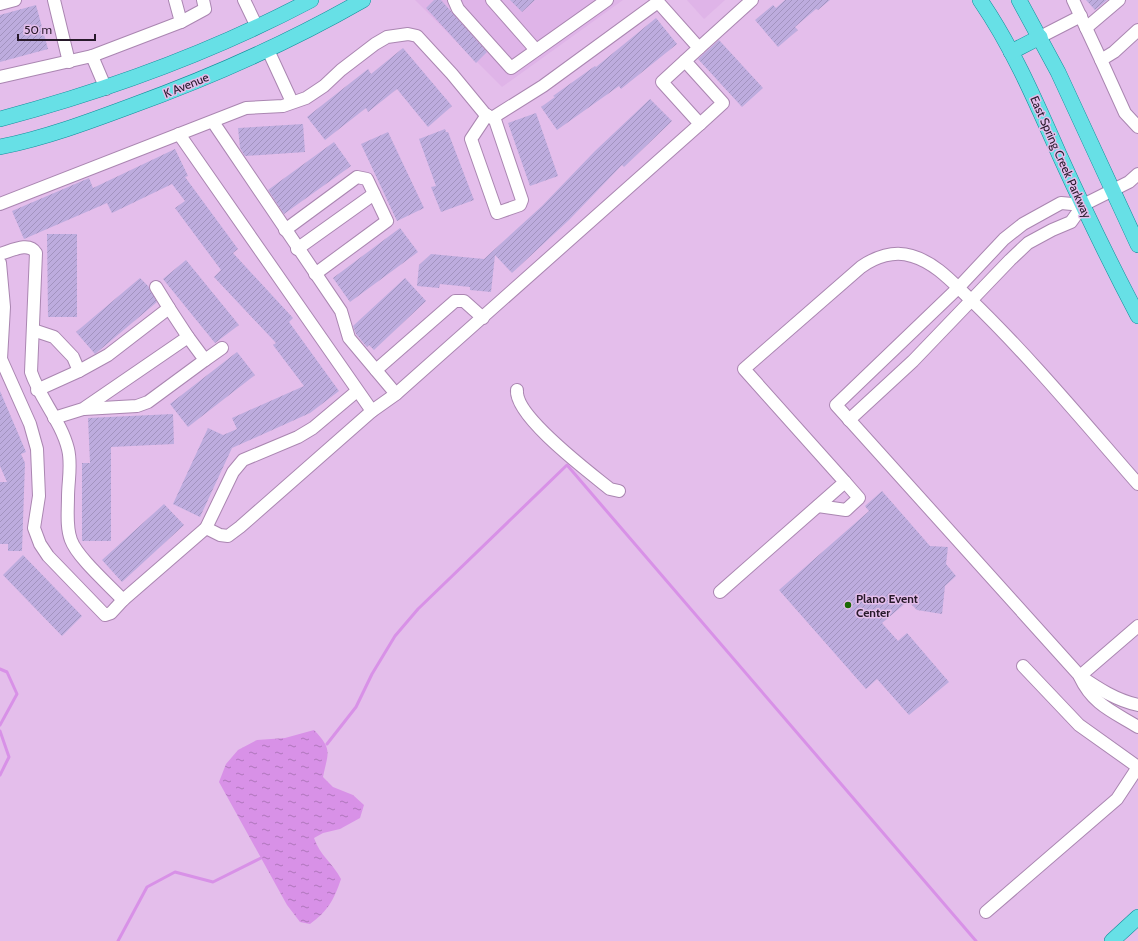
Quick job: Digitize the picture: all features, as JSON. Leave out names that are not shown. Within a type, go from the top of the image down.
[{"type":"main road","name":"K Avenue","points":[[0,119],[106,89],[200,52],[257,27],[311,0]]},
{"type":"main road","name":"K Avenue","points":[[0,147],[114,113],[225,70],[268,50],[363,0]]},
{"type":"main road","name":"East Spring Creek Parkway","points":[[980,0],[1000,30],[1082,204],[1138,316]]},
{"type":"main road","points":[[1019,0],[1058,72],[1112,192],[1138,245]]},
{"type":"main road","points":[[257,27],[268,50]]},
{"type":"main road","points":[[1011,52],[1040,37]]},
{"type":"main road","points":[[106,89],[114,113]]},
{"type":"main road","points":[[1112,941],[1138,917]]},
{"type":"street","points":[[0,4],[16,0]]},
{"type":"street","points":[[54,0],[69,62]]},
{"type":"street","points":[[175,0],[181,22]]},
{"type":"street","points":[[0,77],[92,56],[181,22],[205,9],[203,0]]},
{"type":"street","points":[[244,0],[257,27]]},
{"type":"street","points":[[454,0],[458,9],[511,68],[536,50],[592,4],[607,0]]},
{"type":"street","points":[[492,0],[536,50]]},
{"type":"street","points":[[700,124],[662,82],[752,0]]},
{"type":"street","points":[[1073,0],[1125,113],[1138,127]]},
{"type":"street","points":[[1086,28],[1119,0]]},
{"type":"street","points":[[0,204],[246,108],[283,106],[314,94],[341,70],[387,38],[408,34],[417,36],[490,116],[522,200],[520,206],[497,213],[471,139],[490,116],[543,86],[658,2],[699,48]]},
{"type":"street","points":[[1040,37],[1081,16]]},
{"type":"street","points":[[1101,60],[1114,52],[1138,30]]},
{"type":"street","points":[[268,50],[292,102]]},
{"type":"street","points":[[92,56],[106,89]]},
{"type":"street","points":[[206,528],[220,535],[228,536],[372,411],[396,394],[483,318],[723,103],[685,61]]},
{"type":"street","points":[[212,122],[284,230],[341,311],[349,338],[396,394]]},
{"type":"street","points":[[179,134],[372,411]]},
{"type":"street","points":[[1138,174],[1129,182],[1112,192],[1082,204],[1061,203],[1023,224],[1004,239],[958,288],[836,405],[1080,676],[1101,691],[1121,701],[1138,706]]},
{"type":"street","points":[[284,230],[357,177],[367,179],[387,221],[315,274]]},
{"type":"street","points":[[298,249],[374,194]]},
{"type":"street","points":[[849,420],[913,361],[1005,264],[1028,244],[1052,230],[1071,222],[1082,204]]},
{"type":"street","points":[[0,254],[28,246],[33,248],[36,253],[31,372],[37,390],[46,402],[68,450],[70,475],[68,530],[71,541],[80,554],[123,600]]},
{"type":"street","points":[[818,506],[846,510],[859,498],[744,369],[861,267],[877,257],[894,254],[911,255],[927,262],[958,288],[1002,329],[1138,484]]},
{"type":"street","points":[[0,263],[4,306],[1,359],[30,424],[38,449],[39,496],[34,528],[40,544],[48,556],[104,615],[111,613],[123,600],[206,528],[233,472],[243,460],[298,437],[313,428],[357,391]]},
{"type":"street","points":[[156,287],[188,337],[205,360]]},
{"type":"street","points":[[376,370],[455,301],[464,301],[483,318]]},
{"type":"street","points":[[37,390],[79,371],[108,355],[169,308]]},
{"type":"street","points":[[33,330],[54,337],[73,357],[79,371]]},
{"type":"street","points":[[83,409],[188,337]]},
{"type":"street","points":[[54,418],[83,409],[137,406],[148,402],[222,348]]},
{"type":"street","points":[[517,390],[516,395],[520,405],[543,433],[610,489],[619,491]]},
{"type":"street","points":[[720,592],[844,482]]},
{"type":"street","points":[[1080,676],[1138,626]]},
{"type":"street","points":[[986,912],[1117,799],[1138,767],[1079,725],[1023,666]]},
{"type":"street","points":[[1080,676],[1086,690],[1099,703],[1138,727]]},
{"type":"shaded area","points":[[415,0],[623,0],[502,87]]},
{"type":"shaded area","points":[[687,0],[725,0],[704,19]]},
{"type":"water","points":[[314,730],[324,742],[328,752],[323,777],[333,787],[353,795],[364,805],[360,818],[340,829],[323,833],[314,838],[323,855],[341,879],[336,893],[326,910],[310,924],[300,922],[287,905],[219,782],[226,764],[238,750],[257,740],[285,738]]},
{"type":"building","points":[[434,0],[441,0],[487,52],[476,63],[426,8]]},
{"type":"building","points":[[510,0],[535,0],[522,12]]},
{"type":"building","points":[[785,0],[830,0],[818,10],[816,9],[795,27],[798,30],[778,47],[755,20],[773,5],[776,8]]},
{"type":"building","points":[[1086,0],[1107,0],[1095,10]]},
{"type":"building","points":[[36,5],[48,49],[0,62],[0,15]]},
{"type":"building","points":[[656,18],[677,44],[621,89],[619,86],[557,130],[541,107],[555,97],[553,96],[595,66],[596,67]]},
{"type":"building","points":[[719,40],[763,88],[742,107],[698,59]]},
{"type":"building","points":[[403,48],[452,106],[428,127],[397,89],[368,112],[366,108],[325,140],[307,117],[368,69],[371,74]]},
{"type":"building","points":[[650,99],[672,121],[624,167],[622,165],[569,220],[512,273],[495,255],[491,292],[470,290],[470,287],[440,284],[439,288],[417,286],[419,265],[431,254],[484,259],[542,206],[595,151]]},
{"type":"building","points":[[536,113],[558,176],[530,186],[508,123]]},
{"type":"building","points":[[303,124],[305,152],[245,156],[240,148],[238,128]]},
{"type":"building","points":[[445,129],[446,132],[448,132],[474,200],[441,212],[431,187],[436,186],[419,139]]},
{"type":"building","points":[[388,132],[424,208],[397,221],[361,144]]},
{"type":"building","points":[[334,142],[351,166],[284,214],[268,190]]},
{"type":"building","points":[[175,149],[188,176],[185,177],[238,249],[233,253],[293,318],[289,322],[339,391],[310,413],[232,448],[200,517],[173,504],[208,428],[223,435],[237,429],[232,418],[304,386],[273,345],[276,343],[214,277],[221,270],[175,208],[185,201],[172,184],[112,213],[107,203],[24,239],[12,211],[89,178],[93,188]]},
{"type":"building","points":[[400,228],[418,252],[350,302],[333,278]]},
{"type":"building","points":[[47,234],[77,234],[77,317],[48,317]]},
{"type":"building","points":[[186,260],[239,325],[215,343],[163,279]]},
{"type":"building","points":[[140,278],[149,287],[157,302],[95,354],[76,332]]},
{"type":"building","points":[[405,278],[426,301],[374,350],[369,345],[367,347],[356,334],[353,326]]},
{"type":"building","points":[[237,352],[255,375],[188,427],[170,404]]},
{"type":"building","points":[[0,391],[26,452],[21,454],[25,463],[22,551],[8,551],[8,544],[0,544],[0,482],[7,482],[0,466]]},
{"type":"building","points":[[173,414],[174,444],[111,447],[111,541],[82,541],[82,463],[90,463],[88,418]]},
{"type":"building","name":"Plano Event Center","points":[[882,491],[930,546],[948,547],[946,564],[956,576],[945,586],[942,614],[917,610],[908,601],[882,623],[898,641],[907,633],[949,682],[909,715],[877,679],[866,689],[779,590],[869,511],[865,506]]},
{"type":"building","points":[[164,504],[184,525],[122,582],[102,560]]},
{"type":"building","points":[[23,555],[82,616],[62,636],[3,575]]},
{"type":"waterway","points":[[327,744],[356,707],[372,674],[395,636],[418,609],[567,465],[976,941]]},
{"type":"waterway","points":[[0,669],[7,672],[17,694],[0,725]]},
{"type":"waterway","points":[[0,731],[9,757],[0,775]]},
{"type":"waterway","points":[[118,941],[147,887],[175,872],[213,882],[261,858]]},
{"type":"place","name":"Plano Event Center","points":[[848,605]]}]
